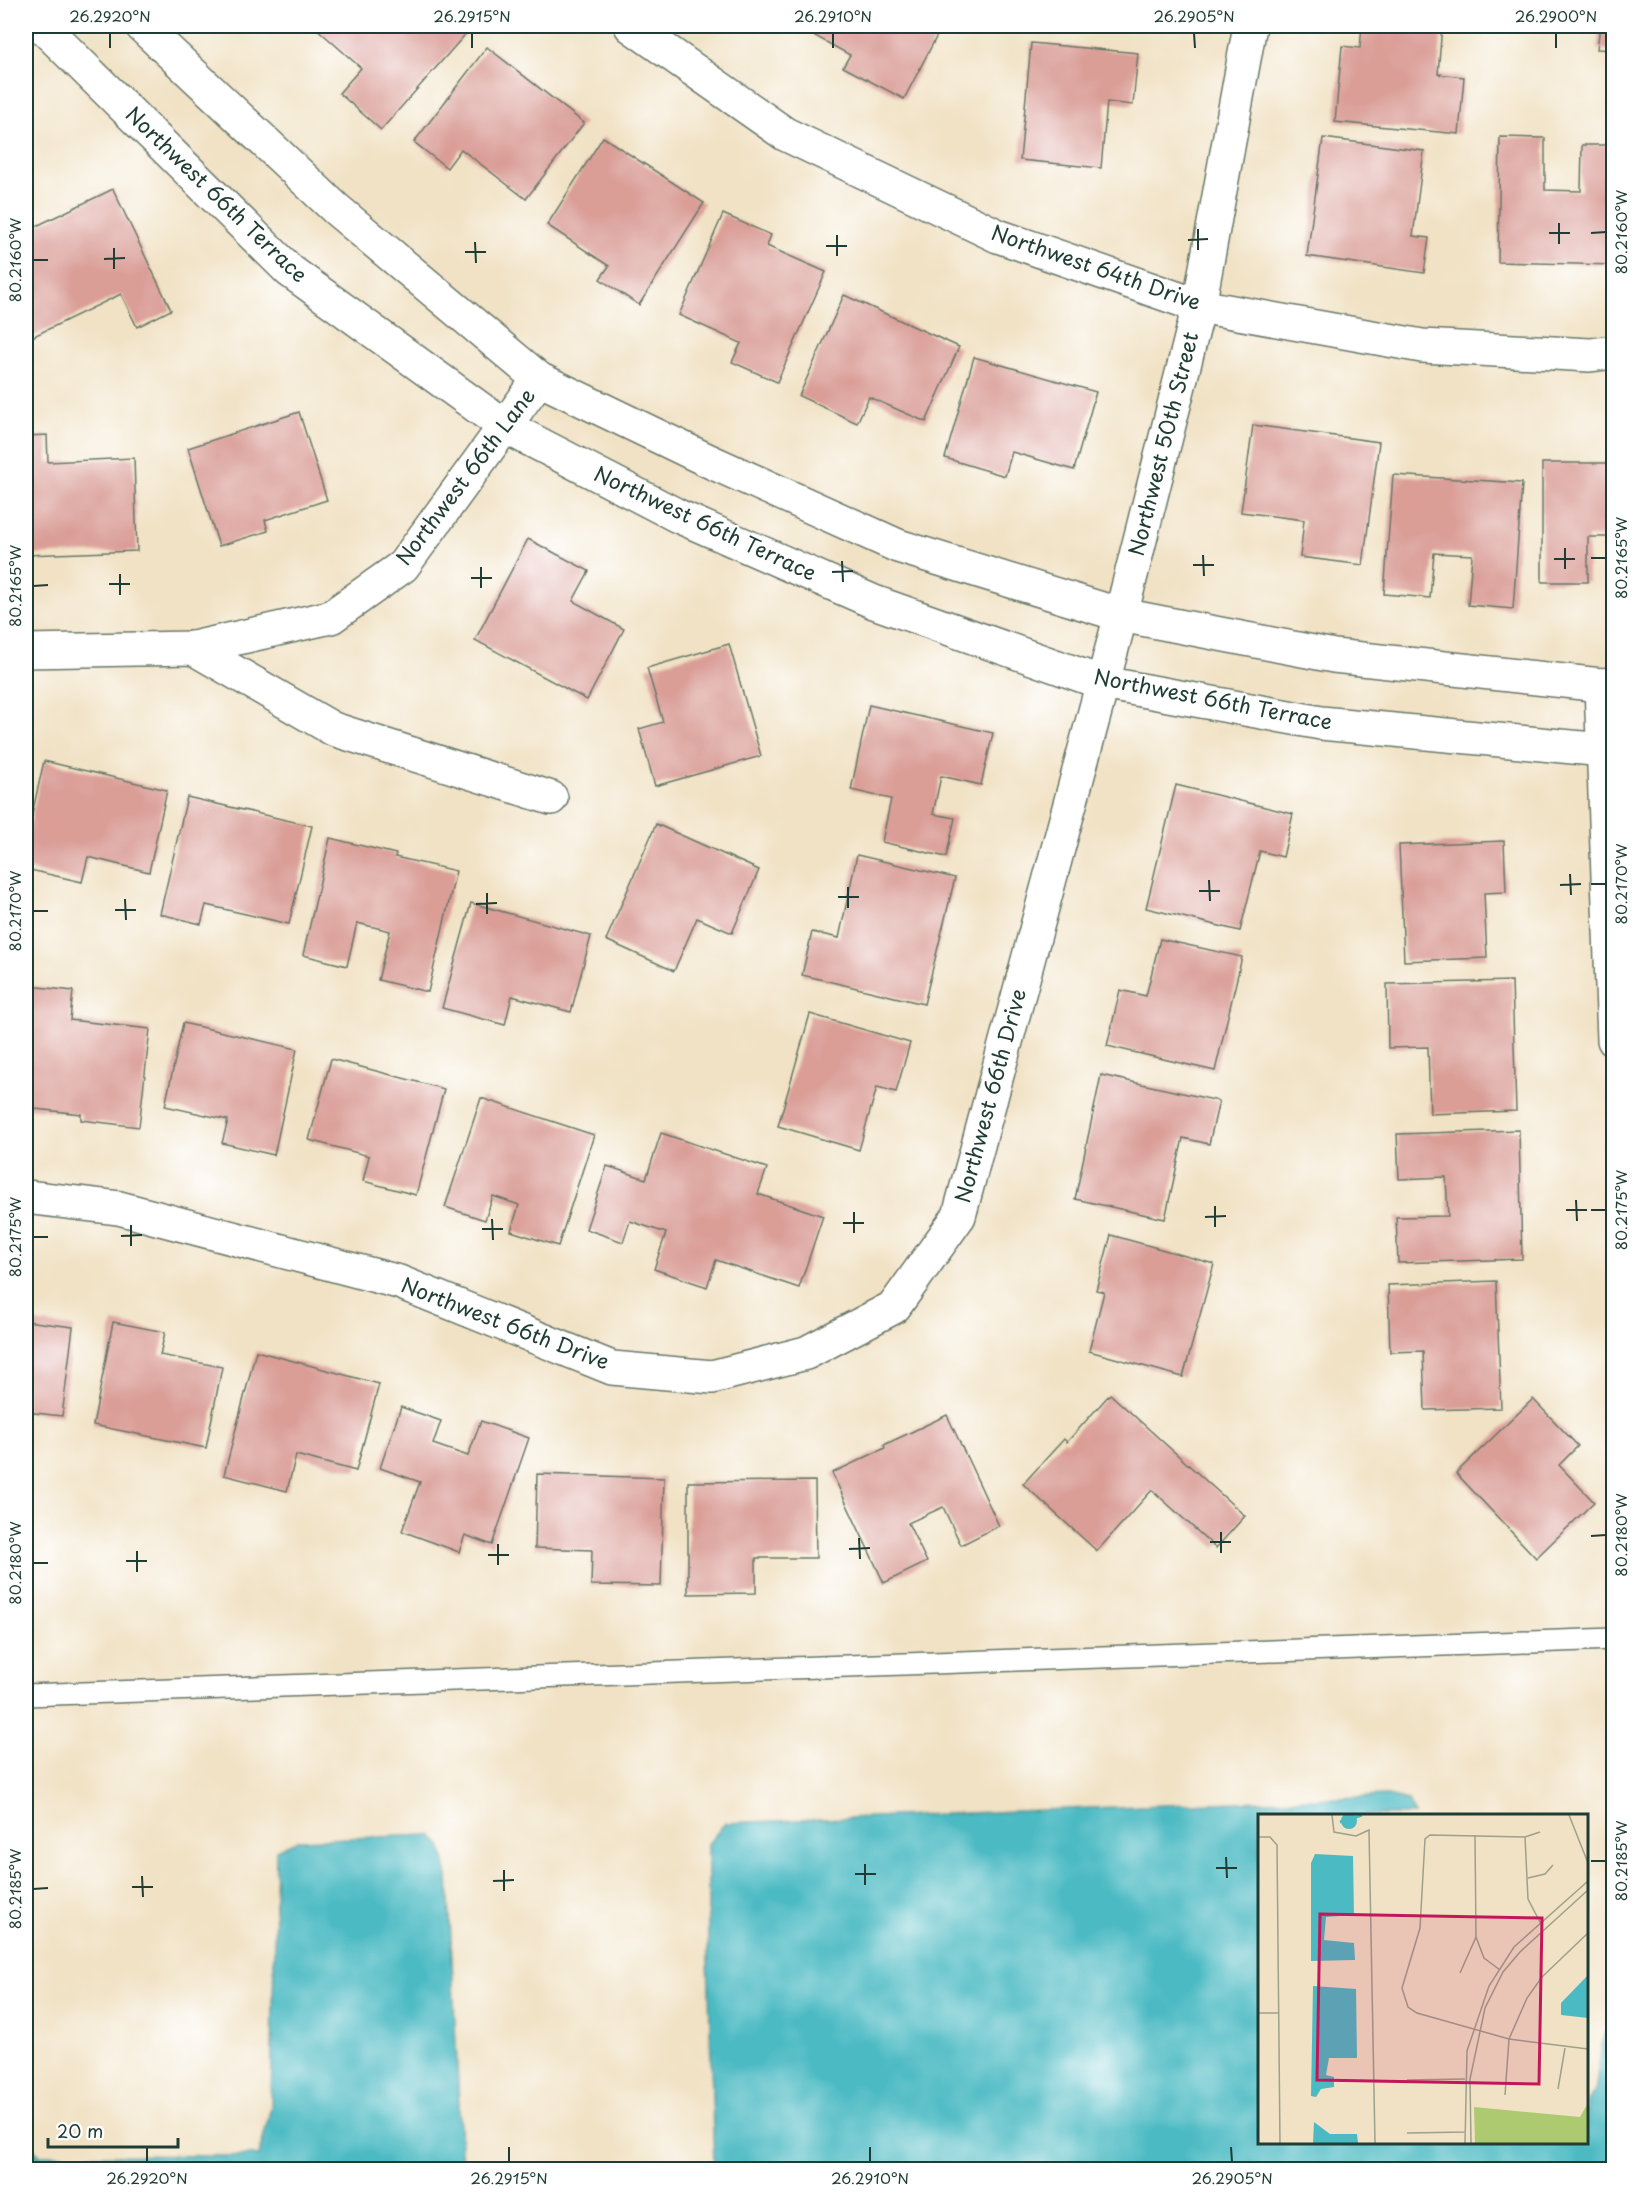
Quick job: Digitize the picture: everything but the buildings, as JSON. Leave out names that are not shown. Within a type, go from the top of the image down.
[{"type":"street","name":"Northwest 66th Terrace","points":[[42,26],[290,271],[504,426],[678,516],[874,602],[1103,683],[1321,723],[1608,751]]},
{"type":"street","points":[[142,26],[336,209],[539,379],[707,460],[898,546],[1121,615],[1334,656],[1607,684],[1614,1040]]},
{"type":"street","name":"Northwest 64th Drive","points":[[631,26],[785,134],[998,236],[1199,306],[1422,346],[1590,355],[1614,352]]},
{"type":"street","name":"Northwest 50th Street","points":[[1121,615],[1199,306],[1250,26]]},
{"type":"street","name":"Northwest 66th Lane","points":[[26,651],[193,648],[332,618],[403,566],[539,379]]},
{"type":"street","name":"Northwest 66th Drive","points":[[26,1197],[119,1208],[399,1282],[612,1368],[712,1377],[806,1353],[894,1307],[959,1216],[1121,615]]},
{"type":"street","points":[[193,648],[333,729],[551,798]]},
{"type":"lane","points":[[26,1695],[1614,1639]]},
{"type":"water","points":[[1387,1796],[1408,1801],[1414,1814],[1258,1814],[1258,2144],[1588,2144],[1588,2101],[1595,2091],[1604,2033],[1613,2029],[1613,2169],[714,2169],[708,1956],[708,1844],[725,1823]]},
{"type":"water","points":[[431,1835],[441,1845],[448,1876],[462,2169],[26,2169],[26,2140],[40,2155],[259,2156],[271,2107],[276,1850],[298,1840]]}]
